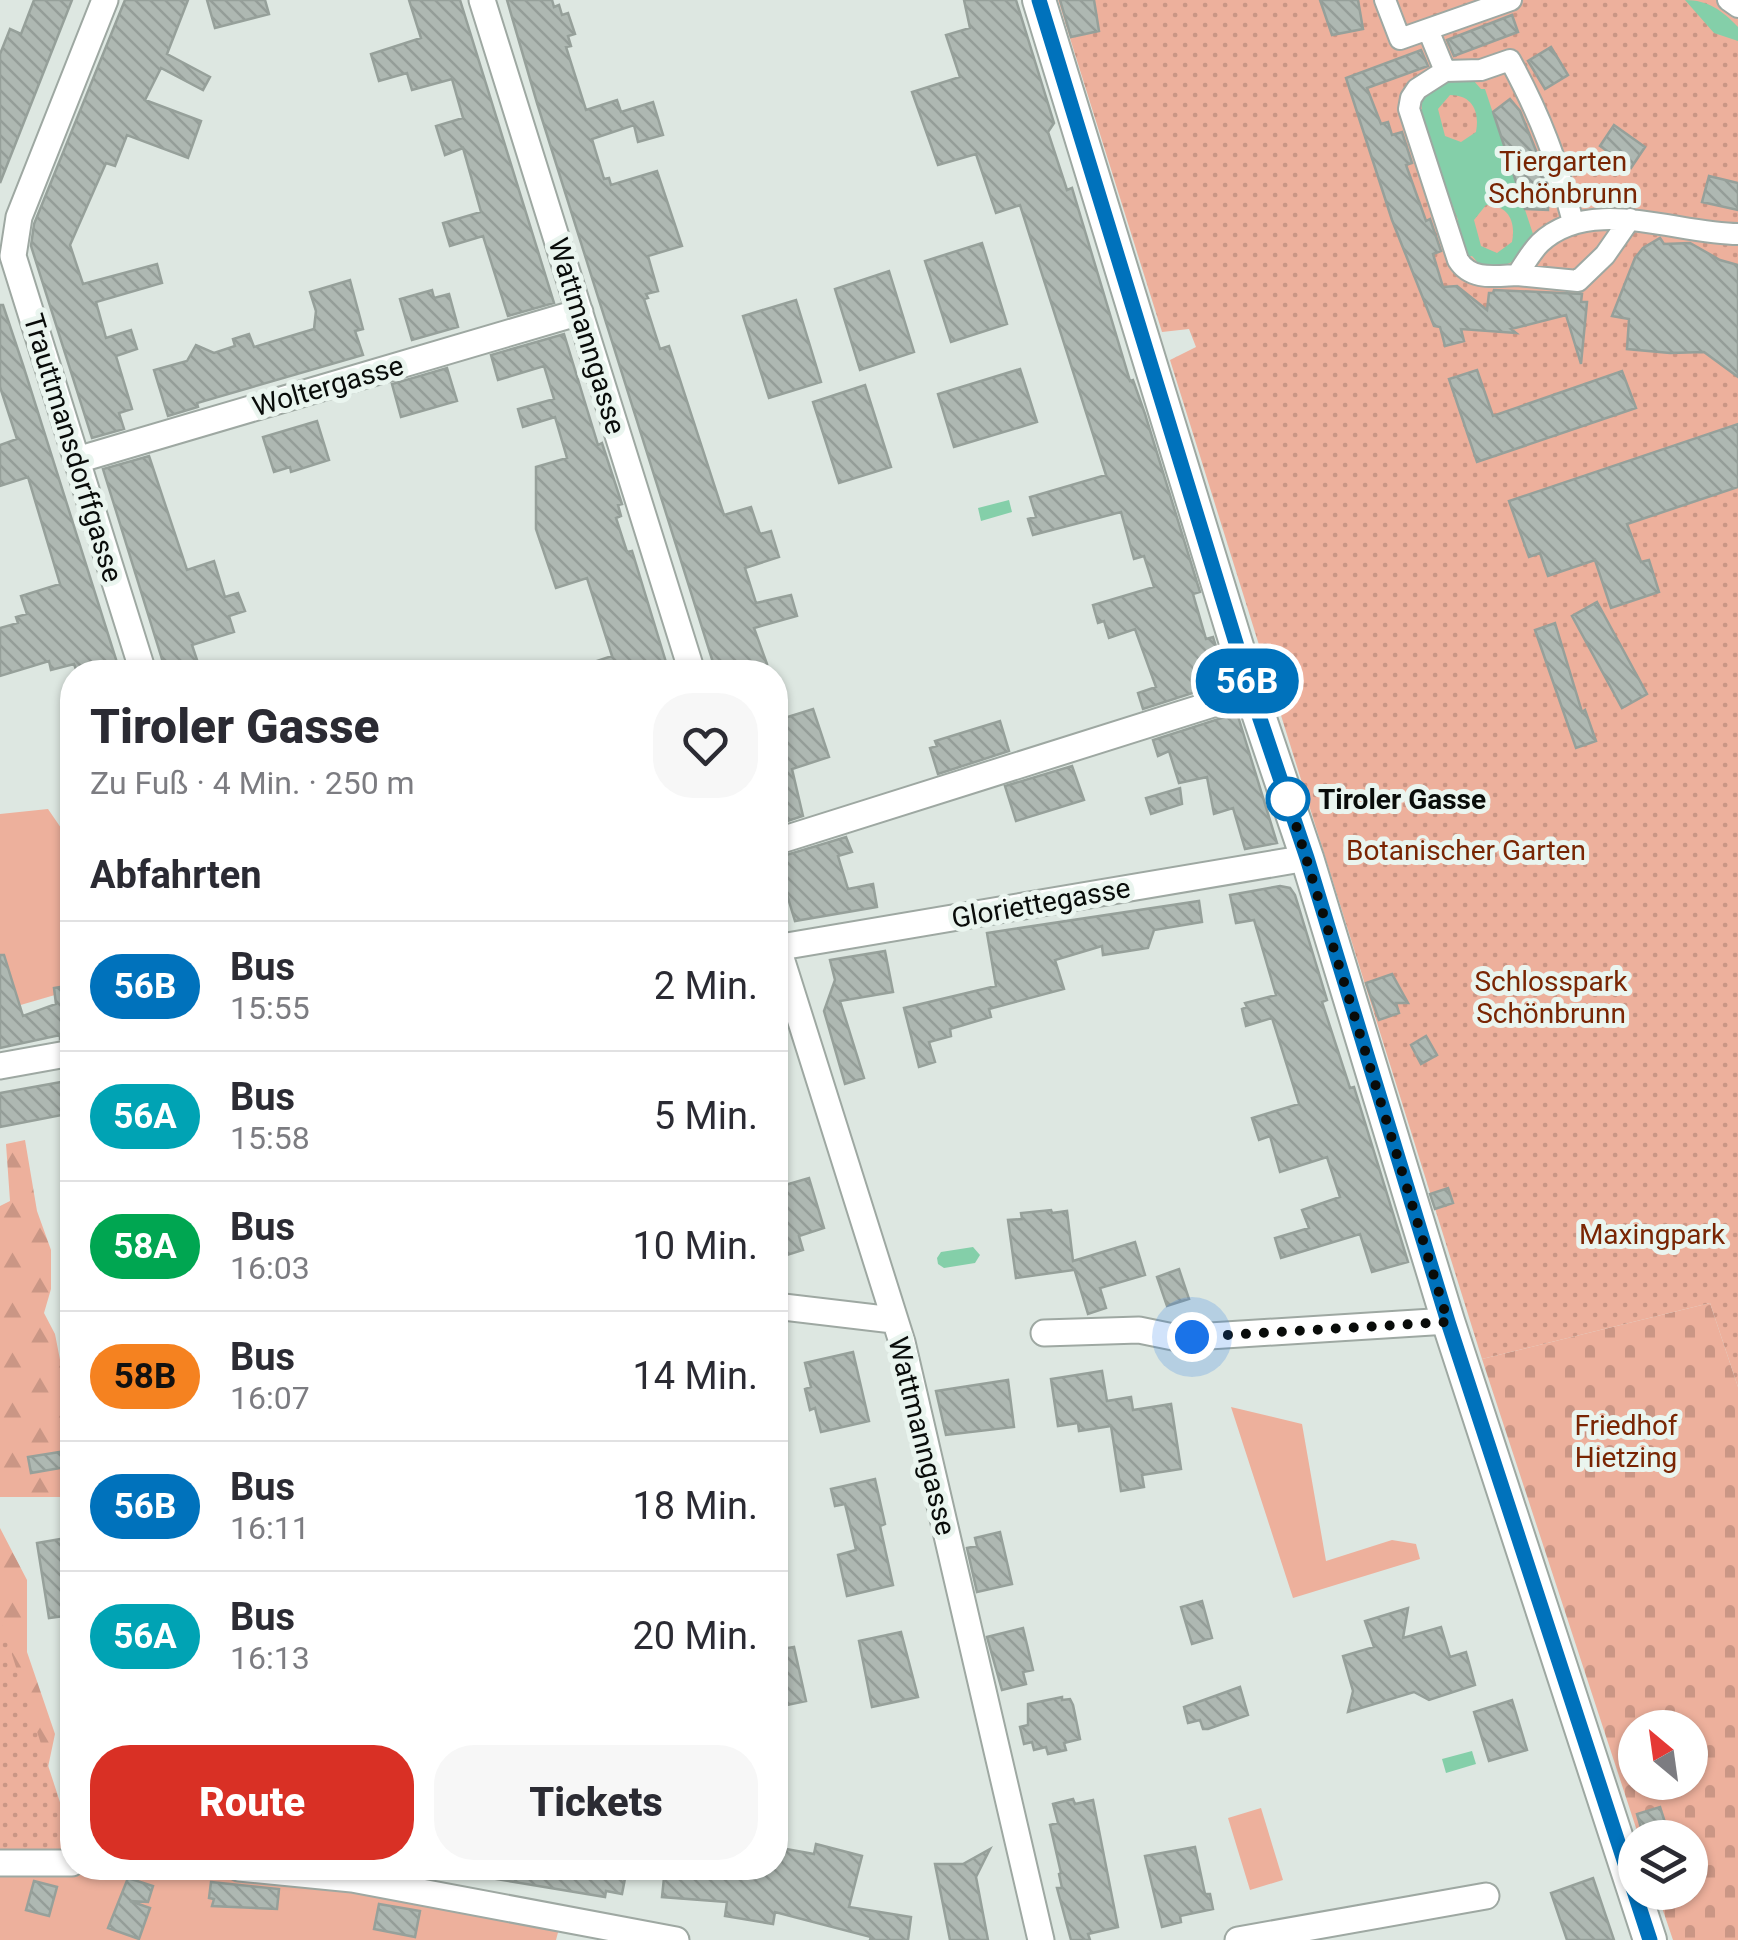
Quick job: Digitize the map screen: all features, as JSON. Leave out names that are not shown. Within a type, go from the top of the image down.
[{"type":"street","name":"Trauttmansdorffgasse","points":[[106,0],[19,217],[13,256],[139,660]]},
{"type":"street","name":"Wattmanngasse","points":[[482,0],[688,660]]},
{"type":"street","points":[[1039,0],[1448,1322],[1650,1940]]},
{"type":"street","points":[[1384,0],[1400,40],[1507,1]]},
{"type":"street","points":[[1728,0],[1738,7]]},
{"type":"street","points":[[1429,32],[1444,71]]},
{"type":"street","points":[[1573,222],[1546,130],[1510,60],[1480,70],[1444,71],[1417,89],[1409,106],[1463,268],[1488,277],[1517,275],[1578,282],[1605,255],[1630,219]]},
{"type":"street","points":[[1517,275],[1540,243],[1573,222],[1630,219],[1706,234],[1738,234]]},
{"type":"street","name":"Woltergasse","points":[[76,460],[580,312]]},
{"type":"street","points":[[788,838],[1251,692]]},
{"type":"street","name":"Gloriettegasse","points":[[788,943],[1307,858]]},
{"type":"street","name":"Wattmanngasse","points":[[788,983],[902,1342],[1042,1940]]},
{"type":"street","points":[[0,1066],[60,1055]]},
{"type":"street","points":[[788,1308],[893,1320]]},
{"type":"street","points":[[1044,1333],[1139,1330],[1178,1338],[1448,1322]]},
{"type":"street","points":[[0,1863],[60,1863]]},
{"type":"street","points":[[362,1880],[676,1940]]},
{"type":"street","points":[[1238,1940],[1361,1929],[1486,1896]]},
{"type":"green space","points":[[1058,0],[1738,0],[1738,1387],[1710,1303],[1482,1359],[1170,360],[1196,347],[1189,329],[1162,332]]},
{"type":"green space","points":[[48,809],[60,826],[60,994],[0,1011],[0,814]]},
{"type":"green space","points":[[25,1140],[37,1211],[51,1250],[51,1289],[44,1313],[55,1334],[60,1360],[60,1497],[0,1497],[0,1206],[10,1201],[6,1144]]},
{"type":"green space","name":"Friedhof Hietzing","points":[[1710,1303],[1738,1387],[1738,1940],[1673,1940],[1663,1910],[1708,1910],[1708,1820],[1633,1820],[1627,1800],[1708,1800],[1708,1710],[1618,1710],[1618,1773],[1482,1359]]},
{"type":"green space","points":[[1231,1407],[1302,1424],[1326,1561],[1392,1540],[1416,1544],[1420,1559],[1293,1598]]},
{"type":"green space","points":[[0,1528],[27,1580],[27,1652],[55,1734],[36,1824],[0,1814]]},
{"type":"green space","points":[[0,1618],[60,1802],[60,1855],[0,1855]]},
{"type":"green space","points":[[1261,1808],[1283,1880],[1250,1890],[1228,1818]]},
{"type":"green space","points":[[0,1866],[60,1867],[60,1880],[351,1881],[561,1921],[556,1940],[0,1940]]},
{"type":"shaded area","points":[[1685,0],[1721,11],[1738,27],[1738,41],[1714,33]]},
{"type":"shaded area","points":[[1448,79],[1473,80],[1485,89],[1533,234],[1531,246],[1509,264],[1481,266],[1472,256],[1467,257],[1455,221],[1458,220],[1417,112],[1422,109],[1425,93]],"holes":[[[1450,95],[1469,101],[1477,117],[1476,132],[1461,142],[1445,136],[1438,109]],[[1486,205],[1505,211],[1512,222],[1512,242],[1497,253],[1481,246],[1474,220]]]},
{"type":"shaded area","points":[[1009,500],[1012,512],[981,521],[978,508]]},
{"type":"shaded area","points":[[973,1247],[980,1255],[975,1263],[944,1268],[938,1264],[941,1252]]},
{"type":"shaded area","points":[[1472,1751],[1476,1764],[1446,1773],[1442,1759]]},
{"type":"building","points":[[34,0],[72,0],[0,183],[0,54],[10,29],[21,34]]},
{"type":"building","points":[[125,0],[188,0],[167,54],[210,77],[203,90],[161,68],[145,100],[201,121],[188,158],[127,135],[115,166],[106,163],[70,245],[83,284],[157,264],[162,283],[96,302],[106,338],[131,330],[137,349],[116,356],[132,409],[119,413],[124,429],[92,438],[31,246],[34,224]]},
{"type":"building","points":[[207,0],[265,0],[269,14],[215,28]]},
{"type":"building","points":[[409,0],[460,0],[554,303],[508,316],[483,236],[450,246],[443,223],[481,212],[463,148],[445,155],[436,126],[463,118],[452,79],[412,90],[407,73],[379,81],[371,54],[421,38]]},
{"type":"building","points":[[507,0],[552,0],[554,7],[559,5],[562,15],[568,13],[575,34],[568,36],[571,46],[566,47],[586,110],[617,100],[621,112],[653,102],[663,135],[638,142],[634,125],[592,139],[604,179],[609,178],[611,185],[657,171],[682,246],[648,256],[658,291],[646,294],[648,298],[644,299],[660,349],[669,346],[724,515],[751,507],[760,534],[771,531],[779,557],[745,568],[756,603],[791,595],[797,616],[754,628],[766,660],[712,660]]},
{"type":"building","points":[[964,0],[1016,0],[1054,123],[1048,132],[1067,190],[1072,188],[1130,381],[1133,380],[1145,414],[1200,592],[1193,594],[1206,639],[1213,637],[1227,682],[1143,709],[1138,693],[1156,687],[1135,629],[1109,638],[1104,621],[1098,623],[1093,605],[1154,587],[1144,556],[1134,559],[1121,512],[1033,535],[1028,519],[1036,517],[1030,497],[1106,475],[1020,205],[996,213],[976,154],[938,165],[912,92],[960,77],[946,35],[970,28]]},
{"type":"building","points":[[1060,0],[1094,0],[1099,31],[1071,37]]},
{"type":"building","points":[[1320,0],[1358,0],[1363,29],[1332,35]]},
{"type":"building","points":[[1512,15],[1518,32],[1454,56],[1447,40]]},
{"type":"building","points":[[1551,47],[1568,75],[1545,89],[1528,61]]},
{"type":"building","points":[[1421,50],[1428,66],[1367,88],[1381,124],[1388,122],[1392,135],[1402,132],[1412,163],[1406,165],[1441,251],[1433,254],[1443,287],[1457,286],[1487,310],[1489,293],[1494,290],[1582,294],[1581,302],[1587,302],[1581,364],[1566,315],[1511,329],[1516,333],[1461,329],[1464,341],[1445,346],[1440,327],[1434,326],[1392,220],[1346,78]]},
{"type":"building","points":[[1510,99],[1520,111],[1541,163],[1547,182],[1548,210],[1525,209],[1493,112]]},
{"type":"building","points":[[1614,125],[1645,147],[1631,168],[1600,146]]},
{"type":"building","points":[[1709,176],[1738,183],[1738,210],[1702,202]]},
{"type":"building","points":[[1660,238],[1664,244],[1690,243],[1738,265],[1738,377],[1704,352],[1627,349],[1629,319],[1612,316],[1635,258]]},
{"type":"building","points":[[982,243],[1007,324],[951,342],[925,261]]},
{"type":"building","points":[[889,271],[914,352],[860,370],[835,289]]},
{"type":"building","points":[[350,280],[363,329],[355,331],[363,355],[197,403],[198,407],[168,416],[154,370],[187,361],[196,345],[214,353],[235,346],[233,339],[249,334],[254,347],[314,329],[316,311],[310,292]]},
{"type":"building","points":[[432,290],[434,298],[449,294],[458,327],[412,340],[400,299]]},
{"type":"building","points":[[796,300],[821,382],[769,398],[743,316]]},
{"type":"building","points":[[3,305],[116,660],[60,660],[60,668],[51,670],[49,661],[0,676],[0,628],[18,623],[16,617],[27,614],[21,596],[60,584],[28,477],[0,486],[0,445],[17,439],[0,387]]},
{"type":"building","points":[[564,334],[598,445],[602,443],[622,504],[618,505],[621,516],[616,518],[627,552],[632,551],[665,660],[600,660],[612,656],[587,578],[556,588],[536,529],[536,467],[567,458],[555,417],[523,427],[518,409],[554,399],[544,366],[498,380],[491,355]]},
{"type":"building","points":[[447,368],[457,401],[401,417],[392,384]]},
{"type":"building","points":[[1020,369],[1037,422],[954,447],[938,394]]},
{"type":"building","points":[[1477,370],[1493,416],[1622,371],[1636,408],[1477,462],[1449,379]]},
{"type":"building","points":[[865,385],[891,467],[839,483],[813,402]]},
{"type":"building","points":[[317,421],[329,460],[291,472],[290,467],[274,472],[263,437]]},
{"type":"building","points":[[1738,424],[1738,487],[1627,524],[1641,562],[1649,560],[1659,592],[1611,608],[1595,560],[1548,576],[1540,553],[1529,557],[1509,501]]},
{"type":"building","points":[[149,456],[187,570],[214,561],[225,597],[238,593],[245,611],[229,616],[234,632],[192,645],[197,660],[162,660],[103,469]]},
{"type":"building","points":[[1597,602],[1647,694],[1622,708],[1572,616]]},
{"type":"building","points":[[1555,623],[1582,712],[1585,710],[1596,741],[1576,748],[1535,630]]},
{"type":"building","points":[[813,709],[829,757],[792,769],[803,816],[788,821],[788,717]]},
{"type":"building","points":[[1237,713],[1277,843],[1245,849],[1233,808],[1214,814],[1207,777],[1179,783],[1169,751],[1158,756],[1153,740]]},
{"type":"building","points":[[1000,721],[1009,751],[938,774],[930,748],[937,746],[935,741]]},
{"type":"building","points":[[1072,766],[1084,800],[1016,821],[1005,786]]},
{"type":"building","points":[[1180,788],[1182,804],[1151,814],[1146,798]]},
{"type":"building","points":[[846,837],[852,852],[838,856],[848,889],[873,884],[877,907],[795,921],[788,898],[788,854]]},
{"type":"building","points":[[1280,886],[1290,888],[1295,895],[1327,1000],[1322,1002],[1350,1088],[1354,1087],[1408,1262],[1372,1272],[1360,1234],[1281,1258],[1275,1238],[1309,1228],[1302,1210],[1340,1197],[1327,1157],[1280,1172],[1270,1136],[1259,1140],[1252,1118],[1299,1104],[1272,1018],[1246,1026],[1242,1009],[1247,1007],[1245,1003],[1276,995],[1254,920],[1236,923],[1230,895]]},
{"type":"building","points":[[1199,901],[1202,922],[1154,930],[1148,948],[1103,955],[1102,946],[1055,960],[1064,989],[989,1009],[991,1017],[950,1029],[951,1036],[929,1042],[935,1062],[919,1067],[904,1008],[996,986],[987,933]]},
{"type":"building","points":[[885,951],[893,992],[840,1001],[864,1078],[845,1084],[824,1011],[835,980],[830,960]]},
{"type":"building","points":[[0,955],[4,955],[23,1016],[56,1004],[54,988],[60,987],[60,1035],[0,1048]]},
{"type":"building","points":[[1392,974],[1408,1003],[1396,1003],[1399,1013],[1379,1020],[1366,983]]},
{"type":"building","points":[[1426,1036],[1437,1055],[1421,1064],[1411,1045]]},
{"type":"building","points":[[60,1082],[60,1115],[0,1127],[0,1093]]},
{"type":"building","points":[[809,1178],[824,1228],[799,1236],[803,1250],[788,1255],[788,1184]]},
{"type":"building","points":[[1448,1188],[1453,1203],[1435,1209],[1430,1194]]},
{"type":"building","points":[[1067,1211],[1073,1261],[1135,1242],[1145,1275],[1100,1288],[1106,1308],[1088,1314],[1074,1268],[1016,1278],[1008,1220],[1022,1219],[1021,1213]]},
{"type":"building","points":[[1179,1269],[1189,1299],[1167,1306],[1157,1277]]},
{"type":"building","points":[[853,1352],[869,1421],[821,1432],[805,1389],[811,1387],[805,1363]]},
{"type":"building","points":[[1102,1371],[1107,1401],[1131,1397],[1133,1410],[1171,1404],[1181,1469],[1142,1475],[1144,1487],[1121,1491],[1111,1426],[1079,1431],[1078,1423],[1058,1426],[1051,1379]]},
{"type":"building","points":[[1008,1380],[1014,1427],[946,1435],[936,1391]]},
{"type":"building","points":[[60,1452],[60,1468],[31,1473],[28,1457]]},
{"type":"building","points":[[875,1479],[893,1585],[847,1596],[838,1555],[856,1550],[845,1504],[835,1506],[831,1489]]},
{"type":"building","points":[[1000,1532],[1012,1584],[977,1592],[967,1548],[977,1546],[975,1538]]},
{"type":"building","points":[[60,1539],[60,1617],[49,1618],[37,1543]]},
{"type":"building","points":[[1202,1601],[1212,1638],[1192,1644],[1181,1607]]},
{"type":"building","points":[[1408,1608],[1403,1638],[1441,1627],[1450,1657],[1466,1652],[1475,1685],[1429,1700],[1414,1692],[1348,1712],[1353,1691],[1343,1656],[1374,1647],[1365,1621]]},
{"type":"building","points":[[1023,1628],[1033,1670],[1023,1672],[1026,1684],[1002,1690],[987,1637]]},
{"type":"building","points":[[901,1632],[918,1697],[872,1707],[859,1641]]},
{"type":"building","points":[[794,1647],[806,1701],[788,1705],[788,1648]]},
{"type":"building","points":[[1240,1687],[1248,1715],[1208,1729],[1203,1729],[1200,1720],[1188,1723],[1184,1707]]},
{"type":"building","points":[[1070,1699],[1073,1705],[1080,1739],[1064,1743],[1066,1750],[1048,1754],[1046,1747],[1034,1750],[1032,1742],[1024,1744],[1020,1727],[1028,1725],[1028,1704]]},
{"type":"building","points":[[1512,1700],[1527,1750],[1489,1761],[1474,1712]]},
{"type":"building","points":[[1073,1799],[1075,1804],[1093,1800],[1118,1927],[1088,1934],[1090,1940],[1071,1940],[1057,1888],[1062,1888],[1050,1825],[1058,1823],[1053,1804]]},
{"type":"building","points":[[1660,1807],[1664,1820],[1639,1820],[1637,1814]]},
{"type":"building","points":[[816,1844],[862,1856],[849,1907],[911,1917],[908,1940],[870,1940],[871,1937],[775,1912],[773,1924],[725,1916],[727,1902],[662,1897],[664,1880],[788,1880],[788,1849],[814,1854]]},
{"type":"building","points":[[1195,1847],[1205,1894],[1210,1894],[1213,1909],[1180,1916],[1181,1922],[1162,1927],[1145,1856]]},
{"type":"building","points":[[990,1849],[976,1877],[988,1940],[950,1940],[935,1864],[963,1864]]},
{"type":"building","points":[[1593,1878],[1614,1940],[1567,1940],[1551,1893]]},
{"type":"building","points":[[127,1880],[153,1886],[148,1902],[130,1901],[150,1908],[139,1939],[108,1928]]},
{"type":"building","points":[[502,1880],[625,1880],[622,1894],[606,1891],[605,1897]]},
{"type":"building","points":[[34,1881],[57,1887],[49,1916],[26,1910]]},
{"type":"building","points":[[211,1882],[279,1889],[277,1909],[212,1906]]},
{"type":"building","points":[[379,1904],[420,1911],[415,1937],[374,1929]]},
{"type":"bus line","name":"56B","points":[[1039,0],[1419,1230],[1650,1940]]},
{"type":"place","name":"Tiroler Gasse","points":[[1288,799]]},
{"type":"route","points":[[1192,1337],[1448,1322],[1288,799]]},
{"type":"park label","name":"Tiergarten Schönbrunn","points":[[1563,177]]},
{"type":"park label","name":"Botanischer Garten","points":[[1466,850]]},
{"type":"park label","name":"Schlosspark Schönbrunn","points":[[1551,997]]},
{"type":"park label","name":"Maxingpark","points":[[1652,1234]]}]
